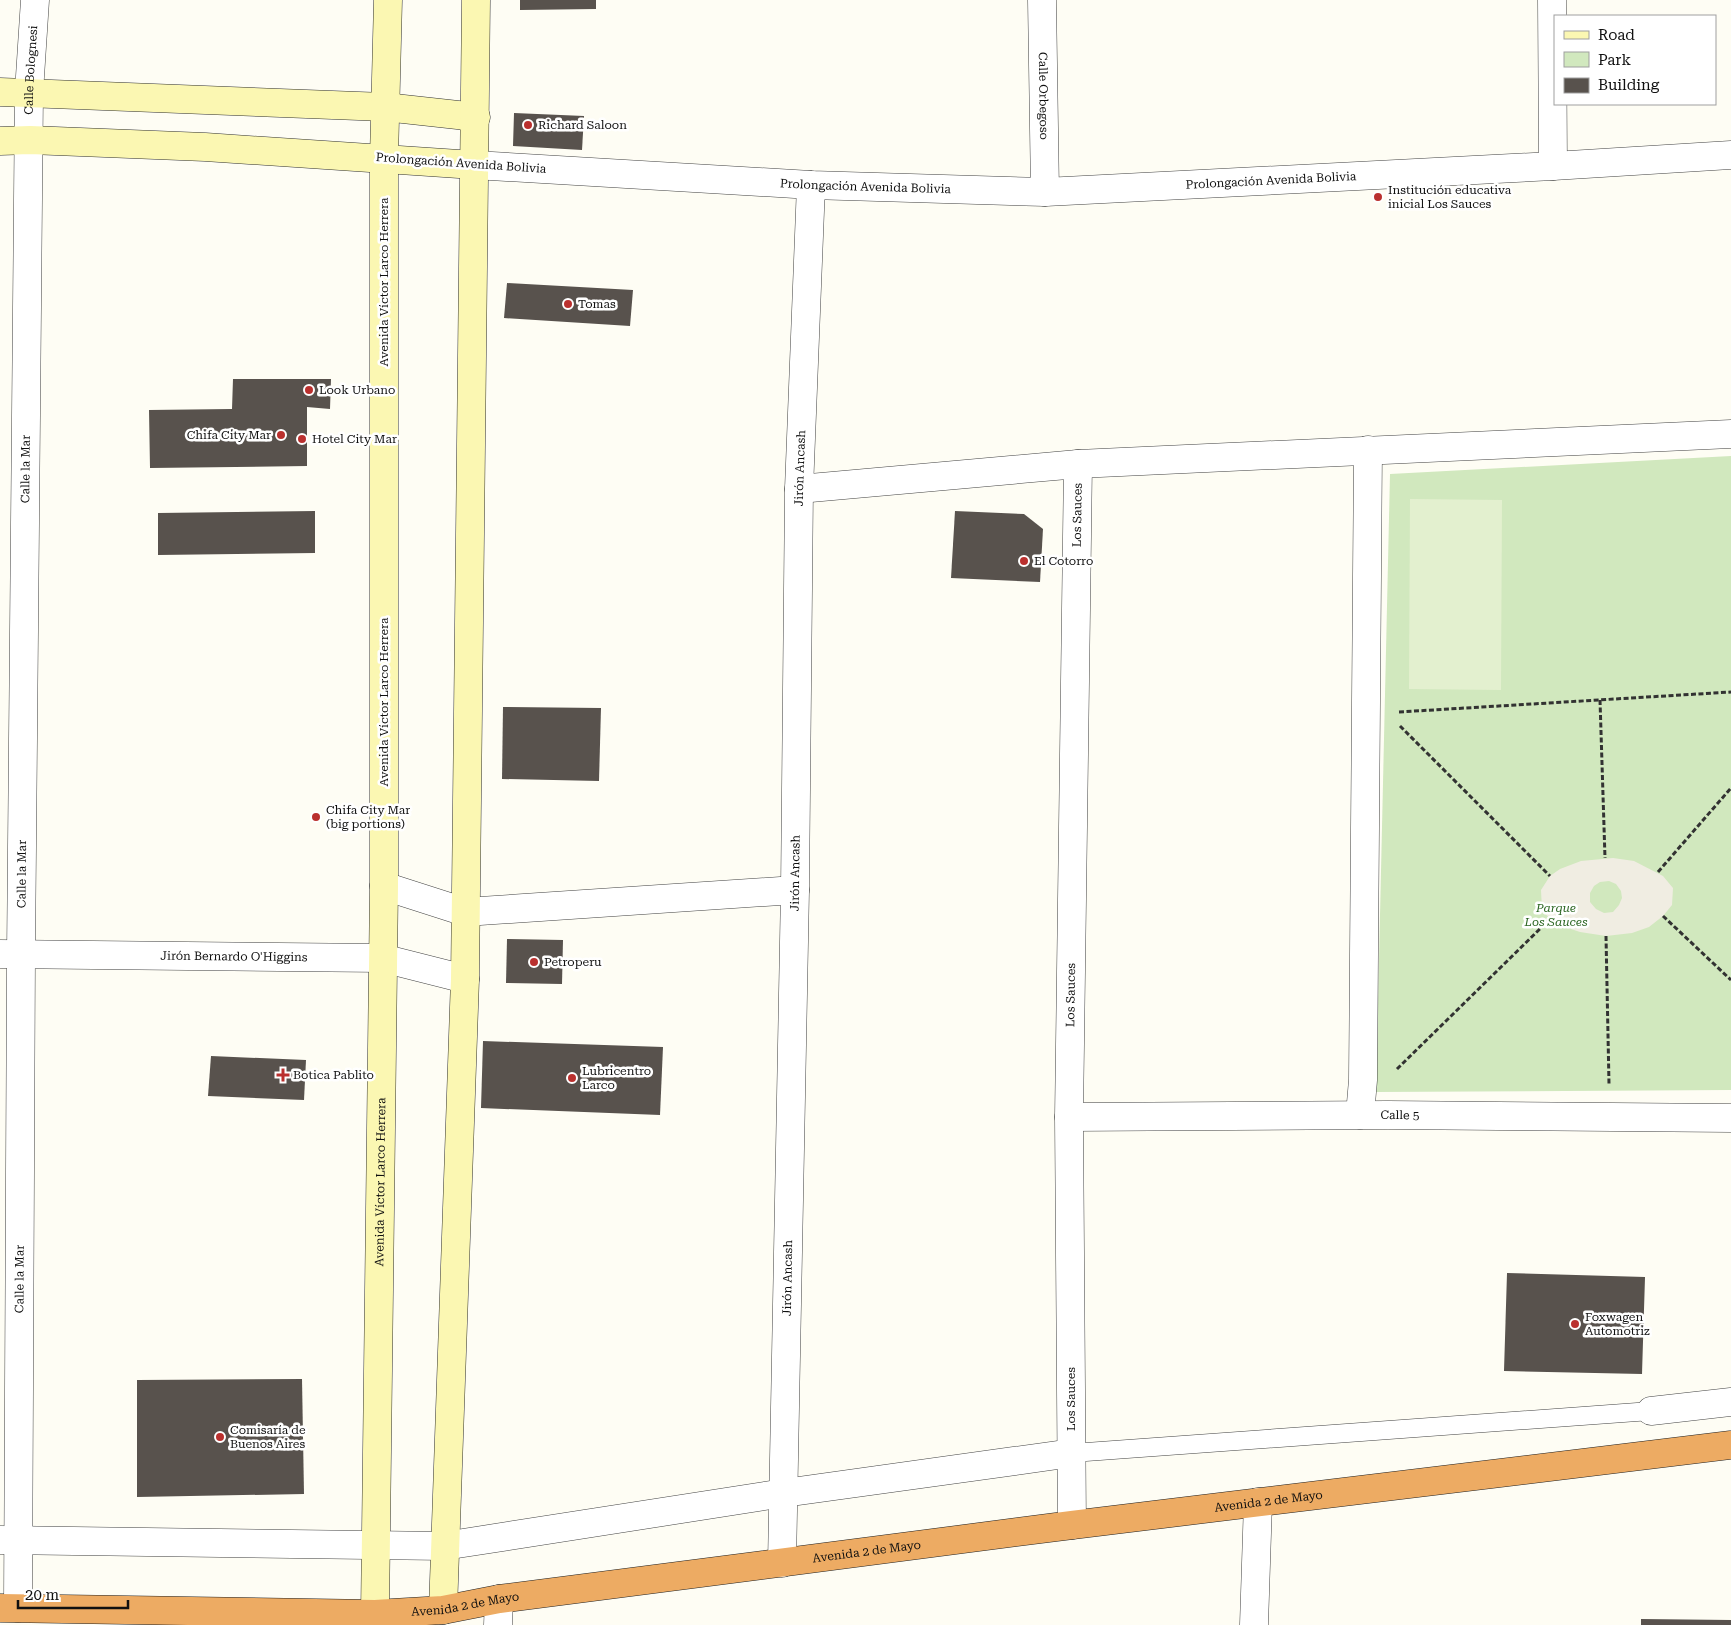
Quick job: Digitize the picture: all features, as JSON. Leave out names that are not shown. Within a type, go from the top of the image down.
[{"type":"highway","name":"Avenida 2 de Mayo","points":[[9,1608],[375,1614],[443,1610],[499,1612],[782,1563],[1072,1525],[1731,1445]]},
{"type":"main road","name":"Avenida Víctor Larco Herrera","points":[[375,1614],[384,886],[384,158],[388,0]]},
{"type":"main road","points":[[443,1610],[465,979],[476,0]]},
{"type":"main road","points":[[0,92],[385,108],[476,117]]},
{"type":"main road","name":"Prolongación Avenida Bolivia","points":[[0,141],[30,140],[205,146],[474,164]]},
{"type":"street","name":"Calle Bolognesi","points":[[30,140],[29,92],[34,0]]},
{"type":"street","name":"Calle Orbegoso","points":[[1042,0],[1045,192]]},
{"type":"street","points":[[1552,0],[1553,166]]},
{"type":"street","name":"Calle la Mar","points":[[9,1608],[11,955],[30,140]]},
{"type":"street","name":"Prolongación Avenida Bolivia","points":[[474,164],[810,185],[1045,192],[1731,155]]},
{"type":"street","name":"Jirón Ancash","points":[[782,1563],[799,489],[810,185]]},
{"type":"street","points":[[799,489],[1078,464],[1731,434]]},
{"type":"street","points":[[1360,1115],[1363,1080],[1368,450]]},
{"type":"street","name":"Los Sauces","points":[[1072,1525],[1069,1117],[1078,464]]},
{"type":"street","points":[[384,886],[465,912],[794,890]]},
{"type":"street","name":"Jirón Bernardo O'Higgins","points":[[11,955],[382,958],[465,979]]},
{"type":"street","name":"Calle 5","points":[[1069,1117],[1360,1115],[1731,1118]]},
{"type":"street","points":[[1651,1411],[1731,1402]]},
{"type":"street","points":[[9,1540],[444,1546],[784,1493],[1072,1453]]},
{"type":"street","points":[[1254,1625],[1258,1502]]},
{"type":"lane","points":[[1072,1453],[1651,1411]]},
{"type":"path","points":[[1396,712],[1731,692]]},
{"type":"path","points":[[1600,700],[1605,858]]},
{"type":"path","points":[[1393,719],[1550,876]]},
{"type":"path","points":[[1658,872],[1731,788]]},
{"type":"path","points":[[1663,916],[1731,980]]},
{"type":"path","points":[[1394,1072],[1550,919]]},
{"type":"path","points":[[1606,936],[1609,1084]]},
{"type":"green space","name":"Parque Los Sauces","points":[[1731,456],[1731,1090],[1376,1092],[1390,474]]},
{"type":"green space","points":[[1410,499],[1502,500],[1501,690],[1409,689]]},
{"type":"shaded area","points":[[1613,858],[1634,861],[1663,876],[1673,888],[1672,905],[1663,916],[1649,927],[1632,933],[1606,936],[1580,932],[1565,927],[1550,919],[1542,910],[1541,890],[1550,876],[1560,869],[1581,861]],"holes":[[[1609,881],[1616,884],[1621,891],[1622,898],[1619,905],[1613,912],[1604,913],[1596,909],[1590,902],[1590,893],[1594,886],[1600,882]]]},
{"type":"building","points":[[520,0],[596,0],[596,9],[520,10]]},
{"type":"building","points":[[514,113],[584,116],[582,150],[513,146]]},
{"type":"building","name":"Tomas","points":[[507,283],[633,290],[630,326],[504,318]]},
{"type":"building","points":[[233,379],[331,379],[330,409],[307,407],[307,466],[150,468],[149,410],[232,409]]},
{"type":"building","points":[[315,511],[315,553],[158,555],[158,513]]},
{"type":"building","points":[[955,511],[1024,514],[1043,529],[1040,582],[951,578]]},
{"type":"building","points":[[503,707],[601,708],[599,781],[502,779]]},
{"type":"building","name":"Petroperu","points":[[507,939],[563,940],[562,984],[506,983]]},
{"type":"building","name":"Lubricentro Larco","points":[[483,1041],[663,1047],[660,1115],[481,1108]]},
{"type":"building","points":[[211,1056],[306,1060],[304,1100],[208,1096]]},
{"type":"building","name":"Foxwagen Automotriz","points":[[1507,1273],[1645,1277],[1642,1374],[1504,1371]]},
{"type":"building","name":"Comisaría de Buenos Aires","points":[[302,1379],[304,1494],[137,1497],[137,1380]]},
{"type":"building","points":[[1641,1619],[1731,1620],[1731,1625],[1641,1625]]},
{"type":"place","name":"Richard Saloon","points":[[528,125]]},
{"type":"place","name":"Institución educativa inicial Los Sauces","points":[[1378,197]]},
{"type":"place","name":"Tomas","points":[[568,304]]},
{"type":"place","name":"Look Urbano","points":[[309,390]]},
{"type":"place","name":"Chifa City Mar","points":[[281,435]]},
{"type":"place","name":"Hotel City Mar","points":[[302,439]]},
{"type":"place","name":"El Cotorro","points":[[1024,561]]},
{"type":"place","name":"Chifa City Mar (big portions)","points":[[316,817]]},
{"type":"place","name":"Petroperu","points":[[534,962]]},
{"type":"place","name":"Botica Pablito","points":[[283,1075]]},
{"type":"place","name":"Lubricentro Larco","points":[[572,1078]]},
{"type":"place","name":"Foxwagen Automotriz","points":[[1575,1324]]},
{"type":"place","name":"Comisaría de Buenos Aires","points":[[220,1437]]}]
